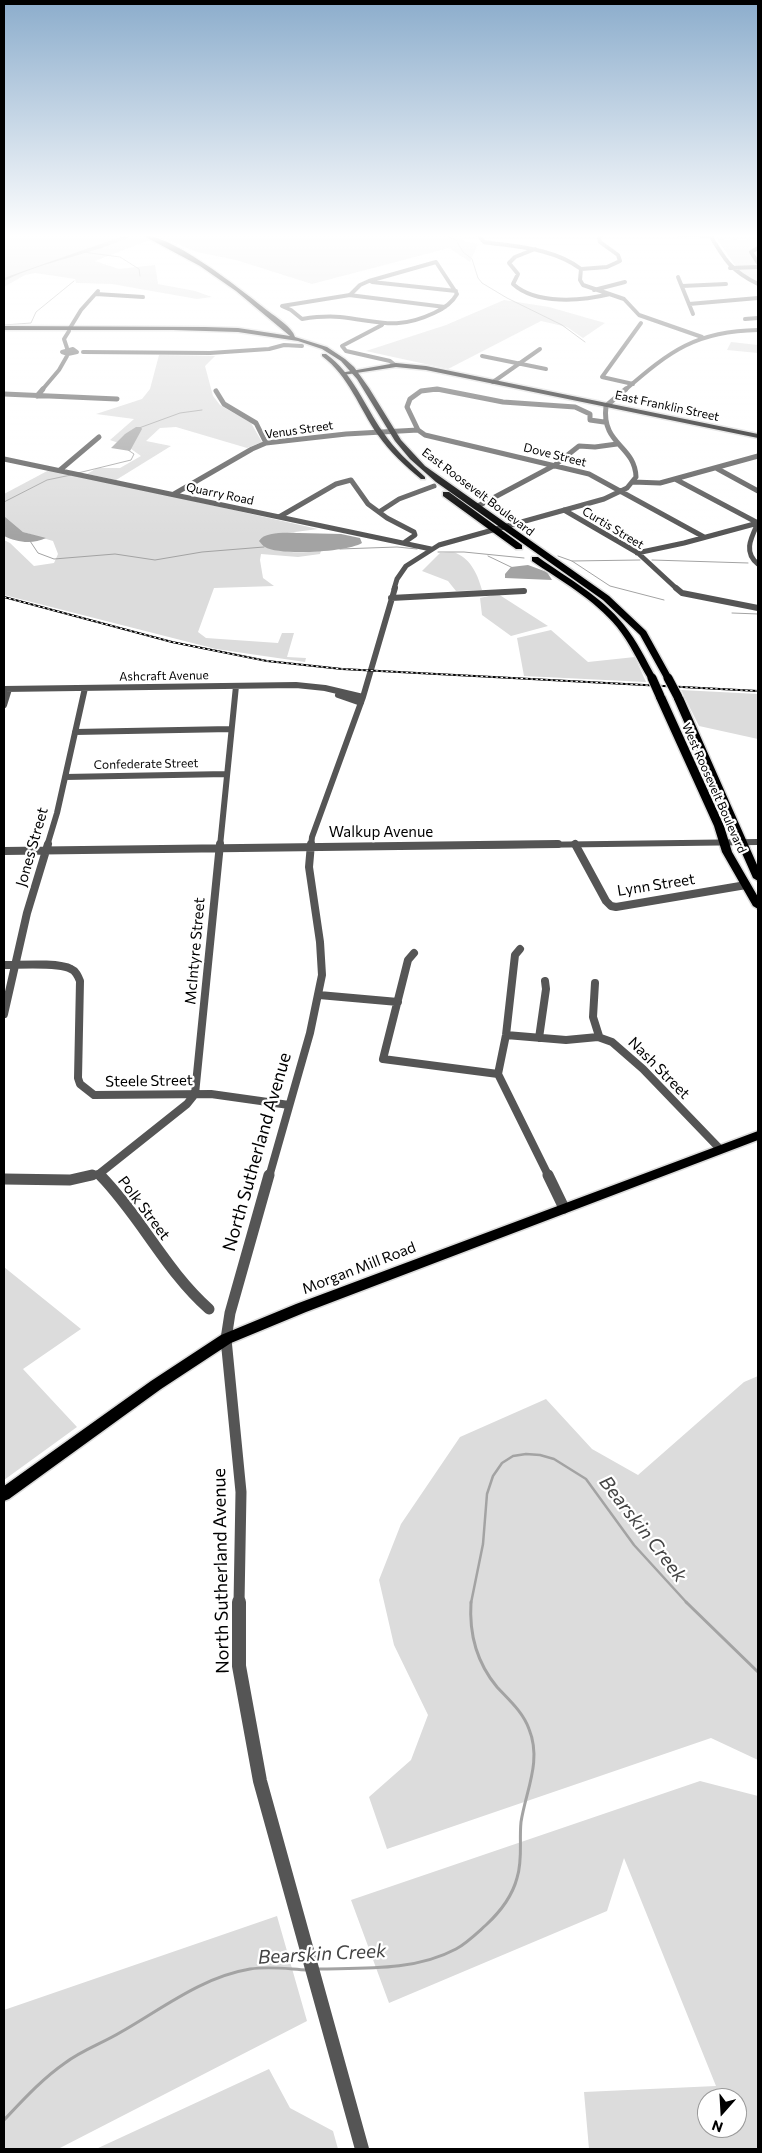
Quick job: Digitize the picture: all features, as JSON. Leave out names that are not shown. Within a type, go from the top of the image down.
[{"type":"highway","name":"East Roosevelt Boulevard","points":[[239,335],[315,344],[334,353],[354,371],[399,442],[419,464],[606,598],[633,622],[653,649],[668,678]]},
{"type":"highway","name":"East Roosevelt Boulevard","points":[[264,335],[286,340],[327,357],[342,373],[379,432],[398,456],[434,486],[597,604],[618,624],[634,645],[652,678]]},
{"type":"highway","points":[[286,340],[293,335]]},
{"type":"highway","name":"West Roosevelt Boulevard","points":[[652,678],[724,843],[758,906]]},
{"type":"highway","name":"West Roosevelt Boulevard","points":[[668,678],[758,878]]},
{"type":"main road","name":"East Franklin Street","points":[[342,373],[395,365],[426,368],[758,436]]},
{"type":"main road","name":"Morgan Mill Road","points":[[4,1494],[156,1385],[226,1339],[301,1308],[758,1135]]},
{"type":"street","points":[[37,396],[59,370],[67,352],[64,339],[66,335]]},
{"type":"street","points":[[362,335],[342,346],[349,352],[390,361],[395,365]]},
{"type":"street","points":[[632,335],[602,376],[633,384]]},
{"type":"street","points":[[698,335],[702,337]]},
{"type":"street","points":[[709,335],[702,337],[673,352],[607,405],[602,415],[606,430],[636,465],[636,474],[633,482],[654,484],[758,456]]},
{"type":"street","points":[[266,349],[286,340]]},
{"type":"street","points":[[67,352],[210,353],[266,349],[284,345],[302,346]]},
{"type":"street","points":[[493,382],[540,349]]},
{"type":"street","points":[[482,356],[546,369]]},
{"type":"street","points":[[418,429],[408,410],[408,403],[421,391],[434,388],[507,402],[578,408],[590,414],[590,420],[604,422]]},
{"type":"street","points":[[216,391],[224,404],[256,423],[266,443]]},
{"type":"street","points":[[4,394],[117,399]]},
{"type":"street","name":"Dove Street","points":[[379,432],[418,429],[430,437],[589,474],[704,537]]},
{"type":"street","name":"Venus Street","points":[[174,494],[252,449],[266,443],[379,432]]},
{"type":"street","points":[[60,470],[99,438]]},
{"type":"street","points":[[478,506],[555,465],[579,446],[595,447],[617,444]]},
{"type":"street","name":"Quarry Road","points":[[4,459],[431,549]]},
{"type":"street","points":[[716,468],[758,491]]},
{"type":"street","points":[[675,479],[758,523]]},
{"type":"street","points":[[279,517],[336,484],[351,480],[368,504],[378,512],[414,532],[414,535],[405,542]]},
{"type":"street","name":"North Sutherland Avenue","points":[[362,2149],[260,1780],[244,1700],[239,1666],[241,1492],[226,1339],[230,1313],[319,995],[322,963],[309,870],[311,846],[317,820],[362,700],[397,579],[406,566],[431,549],[457,539],[604,499],[621,491],[633,482]]},
{"type":"street","points":[[378,512],[399,499],[434,486]]},
{"type":"street","name":"Curtis Street","points":[[564,510],[637,553],[682,593],[758,608]]},
{"type":"street","points":[[637,553],[758,523]]},
{"type":"street","points":[[758,523],[748,545],[750,556],[758,564]]},
{"type":"street","points":[[748,550],[758,549]]},
{"type":"street","points":[[391,598],[524,591]]},
{"type":"street","name":"Ashcraft Avenue","points":[[6,689],[296,685],[325,688],[351,701],[362,700]]},
{"type":"street","name":"McIntyre Street","points":[[195,1094],[218,848],[236,686]]},
{"type":"street","name":"Jones Street","points":[[4,1014],[44,851],[57,813],[85,688]]},
{"type":"street","points":[[4,705],[6,689]]},
{"type":"street","points":[[75,732],[231,728]]},
{"type":"street","name":"Confederate Street","points":[[65,777],[226,774]]},
{"type":"street","name":"Walkup Avenue","points":[[4,851],[758,842]]},
{"type":"street","name":"Lynn Street","points":[[576,844],[606,901],[611,906],[616,907],[746,885]]},
{"type":"street","points":[[520,948],[515,954],[506,1035],[498,1074],[564,1208]]},
{"type":"street","points":[[414,953],[408,960],[383,1059],[498,1074]]},
{"type":"street","name":"Steele Street","points":[[4,965],[62,966],[72,969],[78,975],[80,981],[80,1004],[78,1078],[80,1084],[94,1095],[211,1094],[289,1105]]},
{"type":"street","points":[[539,1038],[546,989],[545,981]]},
{"type":"street","points":[[506,1035],[578,1040],[599,1036],[595,1029],[593,1004],[595,983]]},
{"type":"street","points":[[319,995],[398,1002]]},
{"type":"street","name":"Nash Street","points":[[599,1036],[616,1045],[720,1149]]},
{"type":"street","points":[[100,1174],[187,1104],[195,1094]]},
{"type":"street","name":"Polk Street","points":[[4,1179],[70,1180],[100,1174],[122,1200],[169,1267],[187,1289],[209,1309]]},
{"type":"shaded area","points":[[414,335],[513,335],[448,369],[366,351]]},
{"type":"shaded area","points":[[731,342],[758,345],[758,353],[727,350]]},
{"type":"shaded area","points":[[159,355],[215,356],[205,366],[213,396],[220,405],[251,423],[262,442],[247,448],[176,427],[160,428],[146,441],[171,446],[116,480],[87,474],[97,468],[120,468],[141,456],[127,446],[110,440],[134,419],[96,414],[142,399],[150,389]]},
{"type":"shaded area","points":[[136,427],[141,427],[142,429],[130,451],[111,448],[125,434]]},
{"type":"shaded area","points":[[51,469],[318,529],[272,535],[260,539],[276,548],[289,552],[321,551],[320,554],[298,557],[261,554],[263,578],[274,586],[214,588],[198,632],[206,638],[278,643],[282,633],[294,633],[287,657],[306,658],[305,662],[216,649],[4,595],[4,540],[10,543],[34,566],[54,563],[58,554],[53,541],[23,532],[4,516],[4,494]]},
{"type":"shaded area","points":[[4,516],[23,532],[46,538],[24,542],[4,536]]},
{"type":"shaded area","points":[[271,534],[341,534],[360,538],[362,543],[329,551],[298,552],[273,550],[264,547],[259,541]]},
{"type":"shaded area","points":[[440,553],[456,553],[462,556],[476,574],[482,590],[456,591],[448,581],[422,571]]},
{"type":"shaded area","points":[[528,565],[547,572],[552,580],[505,578],[505,574],[511,567]]},
{"type":"shaded area","points":[[498,594],[548,626],[511,636],[482,615],[480,598]]},
{"type":"shaded area","points":[[551,630],[588,662],[635,657],[646,682],[524,676],[517,638]]},
{"type":"shaded area","points":[[681,690],[758,694],[758,739],[699,726]]},
{"type":"shaded area","points":[[4,1267],[81,1329],[23,1369],[77,1427],[4,1480]]},
{"type":"shaded area","points":[[758,1376],[758,1760],[711,1738],[387,1849],[369,1797],[411,1760],[428,1715],[394,1645],[379,1580],[401,1524],[460,1437],[546,1399],[592,1449],[638,1475],[744,1382]]},
{"type":"shaded area","points":[[700,1781],[758,1796],[758,2149],[589,2149],[584,2092],[716,2086],[624,1858],[607,1911],[389,2003],[351,1900]]},
{"type":"shaded area","points":[[277,1916],[307,2021],[58,2149],[4,2149],[4,2010]]},
{"type":"shaded area","points":[[269,2069],[290,2108],[333,2131],[338,2149],[96,2149]]},
{"type":"waterway","points":[[576,335],[585,342]]},
{"type":"waterway","points":[[139,428],[180,413],[202,410]]},
{"type":"waterway","points":[[78,473],[131,460],[134,454],[128,450]]},
{"type":"waterway","points":[[4,502],[47,480],[71,475]]},
{"type":"waterway","points":[[30,541],[38,553],[54,559],[115,554],[155,560],[202,552],[264,547]]},
{"type":"waterway","points":[[340,549],[397,547],[417,549]]},
{"type":"waterway","points":[[438,552],[464,552],[524,558]]},
{"type":"waterway","points":[[488,556],[513,568]]},
{"type":"waterway","points":[[558,556],[572,561]]},
{"type":"waterway","points":[[572,561],[640,560]]},
{"type":"waterway","points":[[652,560],[748,563]]},
{"type":"waterway","points":[[572,561],[610,586],[664,600]]},
{"type":"waterway","points":[[732,613],[758,614]]},
{"type":"waterway","name":"Bearskin Creek","points":[[471,1603],[483,1544],[487,1494],[493,1476],[502,1463],[513,1456],[526,1454],[554,1459],[586,1479],[634,1545],[687,1603]]},
{"type":"waterway","name":"Bearskin Creek","points":[[319,1969],[389,1967],[407,1965],[440,1956],[460,1947],[486,1925],[505,1904],[515,1885],[520,1864],[521,1822],[534,1764],[533,1741],[523,1717],[490,1678],[479,1658],[471,1625],[471,1603]]},
{"type":"waterway","name":"Bearskin Creek","points":[[687,1603],[758,1672]]},
{"type":"waterway","name":"Bearskin Creek","points":[[4,2120],[41,2083],[72,2058],[114,2036],[199,1986],[232,1973],[250,1969],[307,1970]]},
{"type":"railway","points":[[4,597],[172,642],[267,661],[342,669],[758,691]]}]
